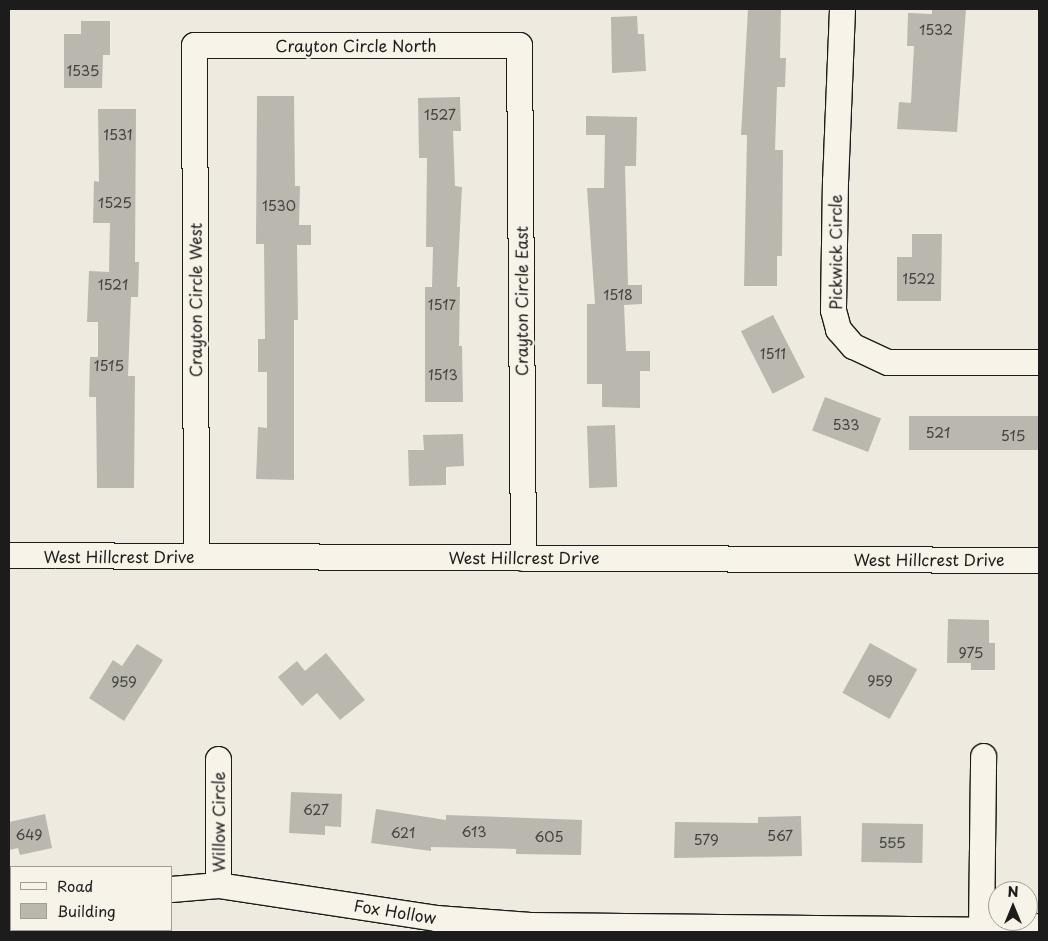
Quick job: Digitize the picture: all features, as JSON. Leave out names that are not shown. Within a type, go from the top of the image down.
[{"type":"street","name":"Pickwick Circle","points":[[841,15],[834,301],[838,329],[853,346],[888,362],[1039,362]]},
{"type":"street","name":"Crayton Circle North","points":[[194,45],[519,45]]},
{"type":"street","name":"Crayton Circle West","points":[[194,45],[196,556]]},
{"type":"street","name":"Crayton Circle East","points":[[519,45],[523,558]]},
{"type":"street","name":"West Hillcrest Drive","points":[[9,555],[1039,560]]},
{"type":"street","points":[[981,930],[983,756]]},
{"type":"street","name":"Willow Circle","points":[[218,759],[218,885]]},
{"type":"street","name":"Fox Hollow","points":[[172,889],[218,885],[436,918],[530,925],[981,930],[1039,926]]},
{"type":"building","points":[[748,9],[781,9],[780,58],[786,58],[785,87],[777,87],[775,150],[783,150],[782,256],[777,256],[777,286],[744,286],[747,135],[741,135]]},
{"type":"building","points":[[932,9],[966,9],[957,132],[897,129],[899,102],[911,103],[914,46],[907,46],[908,13],[932,14]]},
{"type":"building","points":[[637,16],[638,34],[644,34],[646,71],[612,73],[611,17]]},
{"type":"building","points":[[81,21],[110,21],[110,55],[103,55],[102,88],[64,88],[64,34],[81,34]]},
{"type":"building","points":[[257,96],[294,96],[295,186],[300,186],[299,225],[311,225],[311,245],[297,245],[298,320],[294,320],[294,480],[256,479],[258,427],[267,428],[267,372],[258,372],[258,339],[265,339],[264,244],[256,244]]},
{"type":"building","points":[[460,97],[461,131],[453,131],[455,186],[462,187],[457,287],[460,287],[459,346],[462,346],[463,402],[425,402],[425,287],[432,287],[433,247],[426,247],[427,158],[419,158],[418,98]]},
{"type":"building","points":[[98,109],[136,109],[135,262],[139,262],[138,297],[131,297],[128,376],[135,376],[134,488],[97,488],[96,397],[89,397],[90,357],[98,357],[98,322],[87,322],[89,271],[109,272],[110,223],[93,223],[94,181],[99,182]]},
{"type":"building","points":[[586,116],[637,117],[636,166],[625,166],[628,285],[642,285],[642,304],[624,305],[626,351],[650,351],[650,371],[640,371],[640,408],[602,407],[602,384],[587,384],[587,304],[595,304],[587,188],[604,188],[605,135],[586,135]]},
{"type":"building","points":[[912,234],[942,234],[941,301],[897,301],[897,257],[912,257]]},
{"type":"building","points":[[773,315],[805,377],[773,394],[741,331]]},
{"type":"building","points":[[825,397],[881,419],[868,452],[812,431]]},
{"type":"building","points":[[909,416],[1039,416],[1039,450],[909,450]]},
{"type":"building","points":[[615,425],[617,487],[589,488],[587,426]]},
{"type":"building","points":[[463,434],[464,466],[446,467],[446,485],[409,486],[408,450],[424,450],[423,435]]},
{"type":"building","points":[[948,619],[989,620],[989,643],[995,643],[995,670],[971,670],[971,663],[947,663]]},
{"type":"building","points":[[870,643],[917,669],[890,719],[842,693]]},
{"type":"building","points":[[137,644],[163,660],[124,721],[89,698],[113,660],[122,666]]},
{"type":"building","points":[[326,653],[365,700],[340,720],[317,693],[302,706],[278,677],[297,661],[305,671]]},
{"type":"building","points":[[291,792],[342,794],[341,827],[325,826],[325,835],[289,833]]},
{"type":"building","points":[[376,809],[446,820],[446,815],[582,820],[581,855],[516,854],[516,849],[431,847],[431,851],[371,843]]},
{"type":"building","points":[[45,814],[52,848],[20,855],[18,848],[9,850],[9,822]]},
{"type":"building","points":[[801,816],[802,856],[674,858],[675,822],[758,823],[758,817]]},
{"type":"building","points":[[862,823],[923,824],[922,863],[861,862]]}]
